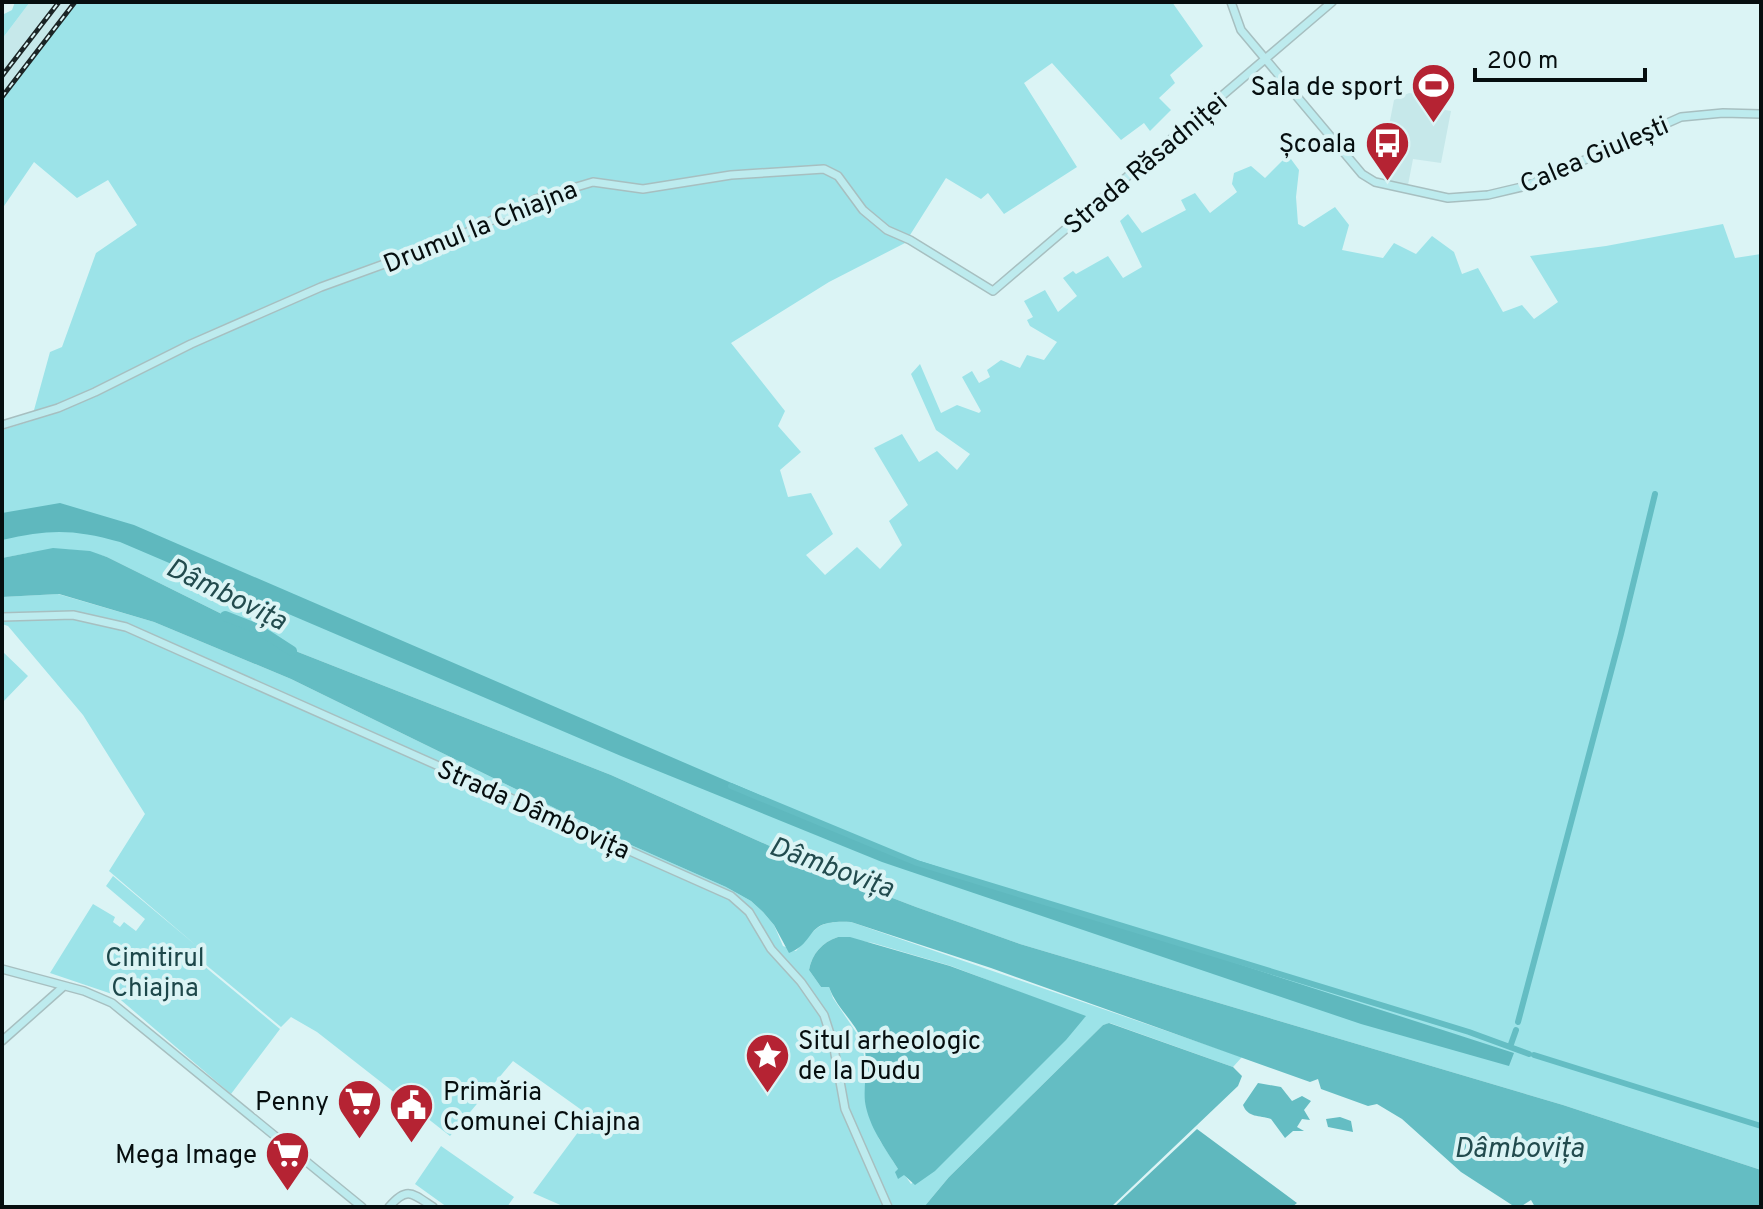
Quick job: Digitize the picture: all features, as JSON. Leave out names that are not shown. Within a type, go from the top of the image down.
[{"type":"main road","name":"Calea Giulești","points":[[1231,2],[1241,30],[1362,174],[1375,182],[1448,198],[1488,195],[1526,186],[1681,117],[1723,113],[1761,114]]},
{"type":"main road","name":"Strada Răsadniței","points":[[993,291],[1332,2]]},
{"type":"main road","name":"Drumul la Chiajna","points":[[2,425],[58,408],[191,344],[321,287],[453,239],[521,204],[586,183],[655,188],[742,173],[824,169],[838,176],[863,210],[887,230],[942,258],[993,291]]},
{"type":"main road","name":"Strada Dâmbovița","points":[[2,617],[73,615],[126,627],[731,896],[749,912],[771,949],[810,992],[824,1015],[833,1043],[845,1109],[888,1207]]},
{"type":"main road","points":[[2,969],[112,1003],[362,1207]]},
{"type":"main road","points":[[2,1041],[64,986]]},
{"type":"main road","points":[[389,1207],[399,1195],[406,1193],[433,1207]]},
{"type":"shaded area","points":[[30,2],[73,2],[2,96],[2,39]]},
{"type":"shaded area","points":[[1409,93],[1432,96],[1435,98],[1434,108],[1451,111],[1441,163],[1413,159],[1408,185],[1388,180],[1393,156],[1386,141],[1394,100]]},
{"type":"shaded area","points":[[60,503],[134,525],[889,851],[1514,1053],[1509,1066],[1361,1024],[882,862],[621,756],[120,542],[61,532],[2,540],[2,513]]},
{"type":"shaded area","points":[[1197,1129],[1297,1203],[1292,1207],[1114,1207]]},
{"type":"green space","points":[[15,2],[30,2],[2,39],[2,15],[12,10]]},
{"type":"green space","points":[[73,2],[1172,2],[1203,46],[1170,75],[1175,83],[1159,98],[1171,110],[1150,131],[1144,123],[1121,140],[1052,63],[1024,83],[1077,167],[1004,214],[988,193],[981,199],[946,178],[905,243],[829,282],[731,343],[785,411],[778,426],[801,452],[780,470],[788,497],[811,493],[833,534],[806,555],[825,575],[857,547],[880,569],[902,545],[889,521],[908,505],[874,448],[902,434],[919,462],[937,451],[957,470],[970,454],[936,430],[911,374],[920,364],[941,413],[957,405],[979,413],[981,411],[962,377],[972,371],[979,383],[990,377],[987,370],[1001,360],[1020,368],[1027,355],[1044,360],[1057,342],[1030,326],[1027,320],[1033,317],[1024,301],[1045,290],[1058,312],[1077,296],[1063,278],[1108,256],[1123,278],[1142,267],[1120,221],[1128,214],[1142,233],[1186,210],[1181,200],[1195,193],[1210,213],[1237,192],[1232,184],[1234,173],[1251,166],[1265,178],[1288,155],[1299,170],[1296,197],[1298,224],[1304,227],[1335,207],[1349,225],[1342,250],[1383,258],[1394,243],[1416,254],[1432,236],[1454,252],[1462,274],[1478,268],[1503,312],[1522,305],[1534,319],[1558,302],[1530,256],[1606,246],[1723,224],[1735,258],[1761,254],[1761,1170],[1563,1105],[1020,944],[916,907],[848,881],[611,775],[298,652],[107,557],[67,550],[2,558],[2,430],[31,421],[50,352],[62,347],[96,253],[137,225],[108,180],[77,198],[34,162],[2,209],[2,96]]},
{"type":"green space","name":"Cimitirul Chiajna","points":[[58,594],[154,622],[291,679],[622,841],[726,887],[751,901],[774,925],[783,946],[796,951],[819,927],[831,922],[851,922],[1242,1057],[1233,1067],[1110,1023],[1103,1025],[949,1177],[924,1207],[565,1207],[533,1193],[590,1116],[513,1061],[450,1136],[317,1032],[291,1017],[281,1027],[200,960],[203,953],[199,948],[201,954],[198,961],[280,1029],[231,1094],[115,995],[50,973],[93,904],[115,917],[113,922],[120,927],[124,922],[136,931],[145,919],[106,886],[113,876],[198,947],[109,871],[145,814],[83,715],[8,626],[2,624],[2,597]],"holes":[[[838,937],[873,943],[951,966],[1085,1017],[911,1184],[904,1174],[898,1178],[898,1169],[879,1139],[865,1101],[866,1072],[862,1041],[829,987],[821,987],[809,970],[819,949],[832,939]]]},
{"type":"green space","points":[[2,651],[28,676],[2,703]]},
{"type":"green space","points":[[441,1146],[514,1197],[507,1207],[447,1207],[415,1184]]},
{"type":"water","name":"Dâmbovița","points":[[53,548],[90,551],[107,557],[298,652],[611,775],[848,881],[916,907],[1020,944],[1563,1105],[1761,1170],[1761,1207],[1535,1207],[1531,1200],[1515,1207],[1461,1172],[1402,1119],[1377,1104],[1368,1106],[1321,1089],[1318,1079],[1310,1082],[991,968],[851,922],[818,927],[804,943],[789,953],[763,912],[726,887],[622,841],[291,679],[154,622],[59,594],[2,597],[2,558]]},
{"type":"water","points":[[838,937],[850,937],[950,966],[1086,1016],[1066,1040],[935,1171],[915,1185],[904,1175],[898,1179],[895,1172],[898,1169],[870,1120],[865,1102],[866,1055],[862,1040],[829,987],[821,987],[809,970],[819,949]]},
{"type":"water","points":[[1109,1023],[1233,1067],[1242,1076],[1238,1086],[1111,1207],[924,1207],[949,1177],[1103,1025]]},
{"type":"water","points":[[1258,1083],[1281,1087],[1292,1101],[1302,1096],[1311,1101],[1304,1110],[1310,1120],[1302,1119],[1297,1127],[1304,1131],[1293,1131],[1285,1138],[1271,1119],[1248,1112],[1243,1105]]},
{"type":"water","points":[[1340,1117],[1351,1121],[1353,1132],[1328,1127],[1326,1119]]},
{"type":"waterway","points":[[1518,1022],[1655,494]]},
{"type":"waterway","name":"Dâmbovița","points":[[225,616],[258,629],[292,651]]},
{"type":"waterway","points":[[731,786],[917,863],[1469,1032],[1529,1054]]},
{"type":"waterway","points":[[1510,1047],[1516,1030]]},
{"type":"waterway","points":[[1534,1055],[1761,1126]]},
{"type":"railway","points":[[2,76],[59,2]]},
{"type":"railway","points":[[2,97],[75,2]]},
{"type":"place","name":"Sala de sport","points":[[1434,125]]},
{"type":"place","name":"Școala","points":[[1387,182]]},
{"type":"place","name":"Situl arheologic de la Dudu","points":[[767,1094]]},
{"type":"place","name":"Penny","points":[[360,1140]]},
{"type":"place","name":"Primăria Comunei Chiajna","points":[[412,1145]]},
{"type":"place","name":"Mega Image","points":[[288,1193]]}]
